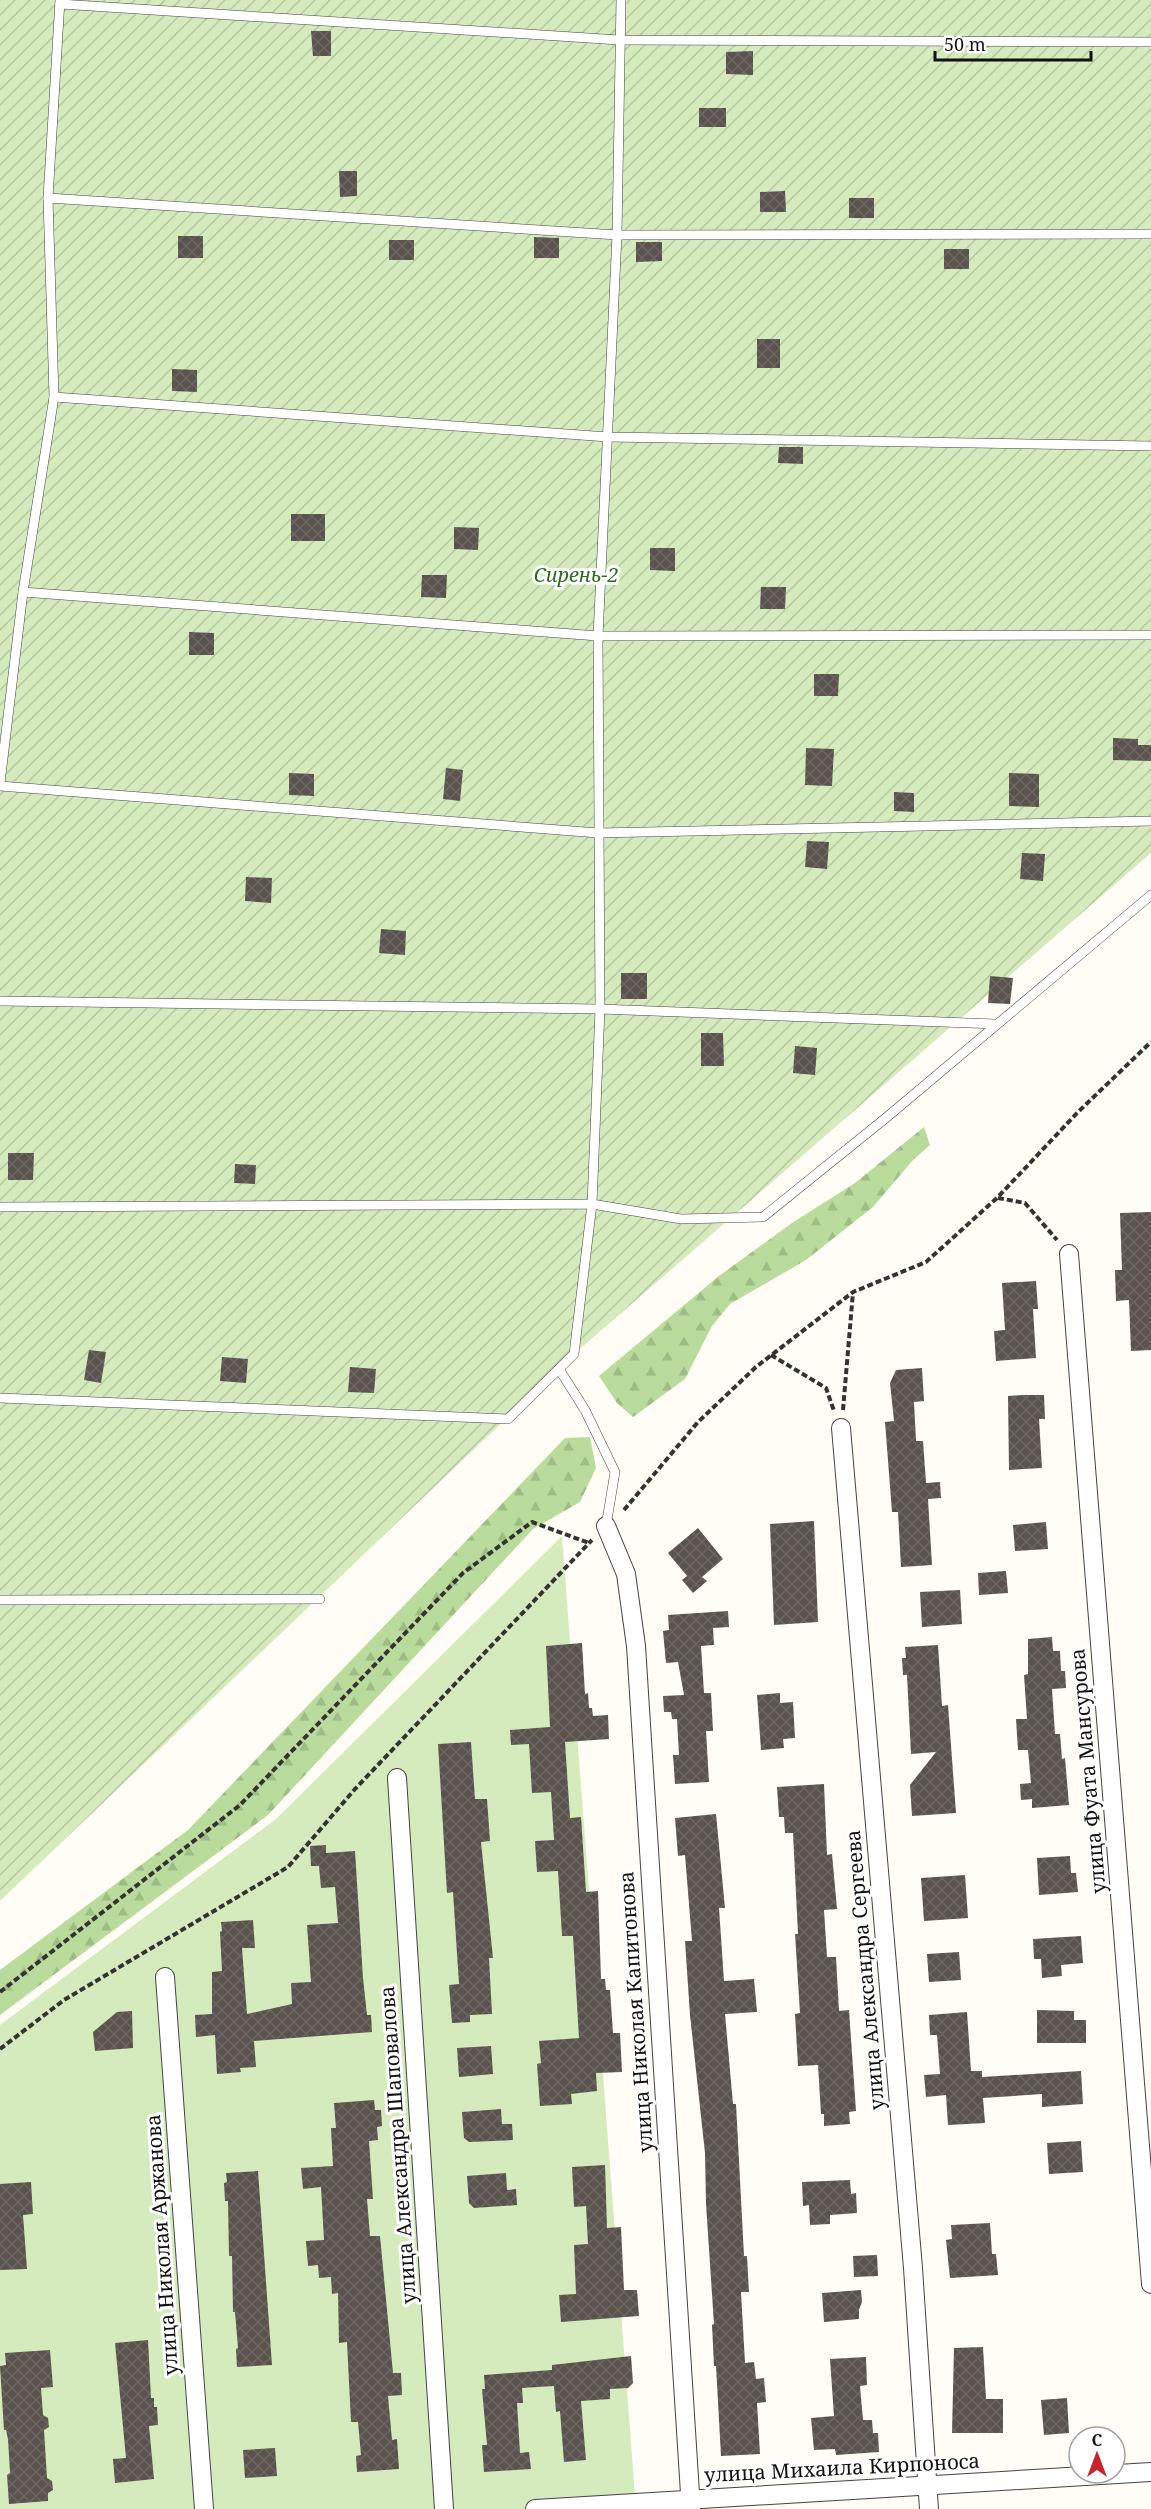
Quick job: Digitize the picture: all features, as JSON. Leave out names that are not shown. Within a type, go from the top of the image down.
[{"type":"street","name":"улица Фуата Мансурова","points":[[1069,1254],[1151,2284]]},
{"type":"street","name":"улица Александра Сергеева","points":[[841,1428],[914,2268],[929,2509]]},
{"type":"street","name":"улица Николая Капитонова","points":[[606,1526],[626,1574],[636,1646],[691,2504]]},
{"type":"street","name":"улица Александра Шаповалова","points":[[396,1778],[444,2509]]},
{"type":"street","name":"улица Николая Аржанова","points":[[165,1977],[204,2509]]},
{"type":"street","name":"улица Михаила Кирпоноса","points":[[535,2509],[691,2504],[1151,2472]]},
{"type":"lane","points":[[0,1398],[508,1419],[574,1354],[592,1204],[600,1009],[598,636],[617,235],[621,0]]},
{"type":"lane","points":[[1151,42],[619,40],[60,2],[48,198],[54,397],[23,592],[0,785],[598,833],[1151,820]]},
{"type":"lane","points":[[48,198],[617,235],[1151,234]]},
{"type":"lane","points":[[54,397],[608,437],[1151,446]]},
{"type":"lane","points":[[23,592],[598,636],[1151,635]]},
{"type":"lane","points":[[0,1207],[592,1204],[681,1219],[763,1217],[887,1117],[1151,895]]},
{"type":"lane","points":[[0,1001],[600,1009],[996,1024]]},
{"type":"lane","points":[[559,1369],[585,1410],[615,1472],[606,1526]]},
{"type":"lane","points":[[0,1600],[320,1599]]},
{"type":"path","points":[[0,2049],[64,2000],[288,1867],[355,1788],[589,1543],[626,1508],[698,1422],[771,1355],[852,1292],[926,1262],[997,1198],[1078,1112],[1151,1042]]},
{"type":"path","points":[[997,1198],[1025,1203],[1069,1254]]},
{"type":"path","points":[[841,1428],[852,1292]]},
{"type":"path","points":[[771,1355],[826,1388],[841,1428]]},
{"type":"path","points":[[0,1992],[240,1805],[463,1573],[532,1522],[589,1543]]},
{"type":"green space","name":"Сирень-2","points":[[0,0],[1151,0],[1151,853],[574,1354],[0,1901]]},
{"type":"green space","points":[[924,1127],[930,1145],[913,1160],[873,1207],[806,1260],[730,1304],[712,1326],[685,1379],[633,1417],[617,1403],[599,1376],[719,1276],[792,1223],[855,1183]]},
{"type":"green space","points":[[590,1437],[596,1468],[580,1502],[533,1529],[268,1815],[0,2015],[0,1970],[188,1830],[565,1438]]},
{"type":"green space","points":[[562,1536],[636,2509],[0,2509],[0,2025],[276,1819]]},
{"type":"building","points":[[311,31],[331,31],[331,56],[313,56]]},
{"type":"building","points":[[753,51],[753,75],[726,74],[726,52]]},
{"type":"building","points":[[699,108],[726,108],[726,127],[699,127]]},
{"type":"building","points":[[339,171],[357,171],[357,196],[340,197]]},
{"type":"building","points":[[785,191],[786,212],[760,212],[760,192]]},
{"type":"building","points":[[849,198],[874,198],[874,218],[849,218]]},
{"type":"building","points":[[178,236],[203,236],[203,258],[178,258]]},
{"type":"building","points":[[534,237],[559,238],[559,258],[534,258]]},
{"type":"building","points":[[389,240],[414,240],[414,260],[389,260]]},
{"type":"building","points":[[636,242],[662,242],[662,261],[636,262]]},
{"type":"building","points":[[944,249],[969,249],[969,269],[944,269]]},
{"type":"building","points":[[757,339],[780,339],[780,368],[757,368]]},
{"type":"building","points":[[172,369],[197,370],[197,392],[172,391]]},
{"type":"building","points":[[779,447],[803,447],[803,464],[778,463]]},
{"type":"building","points":[[291,514],[325,514],[325,541],[291,541]]},
{"type":"building","points":[[454,527],[479,528],[478,550],[454,549]]},
{"type":"building","points":[[650,548],[675,548],[675,571],[650,570]]},
{"type":"building","points":[[422,575],[447,575],[446,598],[421,597]]},
{"type":"building","points":[[761,587],[786,587],[785,609],[760,609]]},
{"type":"building","points":[[189,632],[214,633],[214,655],[189,655]]},
{"type":"building","points":[[814,674],[839,674],[838,696],[814,696]]},
{"type":"building","points":[[1113,738],[1138,739],[1138,745],[1151,745],[1151,761],[1113,760]]},
{"type":"building","points":[[806,748],[834,749],[832,786],[805,785]]},
{"type":"building","points":[[446,768],[463,770],[460,801],[443,799]]},
{"type":"building","points":[[289,773],[314,774],[314,796],[289,795]]},
{"type":"building","points":[[1009,773],[1039,774],[1039,807],[1009,806]]},
{"type":"building","points":[[894,792],[914,793],[914,812],[894,811]]},
{"type":"building","points":[[807,841],[829,842],[827,869],[805,867]]},
{"type":"building","points":[[1022,853],[1045,854],[1043,881],[1020,879]]},
{"type":"building","points":[[246,877],[272,878],[271,903],[245,901]]},
{"type":"building","points":[[381,929],[406,931],[405,955],[379,953]]},
{"type":"building","points":[[621,973],[647,973],[647,999],[621,999]]},
{"type":"building","points":[[990,976],[1013,978],[1010,1004],[988,1003]]},
{"type":"building","points":[[701,1033],[723,1033],[724,1066],[701,1066]]},
{"type":"building","points":[[795,1046],[817,1048],[815,1075],[793,1073]]},
{"type":"building","points":[[8,1153],[34,1153],[33,1180],[8,1180]]},
{"type":"building","points":[[235,1164],[256,1165],[255,1184],[234,1183]]},
{"type":"building","points":[[1151,1212],[1151,1350],[1131,1351],[1129,1300],[1116,1301],[1115,1270],[1122,1270],[1120,1213]]},
{"type":"building","points":[[1036,1281],[1038,1309],[1033,1309],[1036,1358],[996,1361],[994,1331],[1005,1330],[1002,1283]]},
{"type":"building","points":[[89,1350],[106,1352],[101,1383],[84,1380]]},
{"type":"building","points":[[222,1357],[248,1359],[246,1383],[220,1381]]},
{"type":"building","points":[[350,1367],[376,1369],[374,1393],[348,1392]]},
{"type":"building","points":[[922,1368],[924,1401],[914,1402],[916,1441],[923,1441],[926,1483],[940,1482],[941,1498],[928,1499],[932,1565],[901,1567],[898,1512],[892,1512],[885,1422],[894,1421],[890,1383],[896,1370]]},
{"type":"building","points":[[1044,1395],[1045,1419],[1039,1419],[1042,1468],[1009,1470],[1008,1396]]},
{"type":"building","points":[[814,1521],[818,1622],[774,1625],[770,1524]]},
{"type":"building","points":[[1046,1522],[1048,1549],[1015,1551],[1013,1525]]},
{"type":"building","points":[[698,1528],[723,1559],[702,1577],[707,1581],[693,1593],[682,1580],[687,1576],[668,1553]]},
{"type":"building","points":[[1006,1571],[1008,1593],[979,1595],[978,1573]]},
{"type":"building","points":[[960,1590],[962,1624],[922,1627],[920,1592]]},
{"type":"building","points":[[728,1611],[729,1627],[713,1628],[714,1645],[701,1646],[704,1693],[711,1693],[713,1731],[706,1731],[709,1782],[675,1784],[673,1755],[679,1755],[677,1719],[672,1719],[671,1712],[664,1712],[663,1696],[684,1695],[678,1662],[666,1663],[663,1631],[669,1630],[668,1615]]},
{"type":"building","points":[[1052,1637],[1053,1651],[1060,1651],[1061,1671],[1065,1671],[1066,1688],[1052,1689],[1055,1734],[1060,1734],[1062,1759],[1065,1758],[1069,1805],[1032,1808],[1032,1799],[1021,1800],[1020,1784],[1031,1783],[1028,1750],[1018,1750],[1016,1719],[1027,1719],[1024,1675],[1028,1674],[1028,1639]]},
{"type":"building","points":[[582,1643],[585,1694],[588,1693],[589,1708],[592,1708],[593,1716],[608,1715],[609,1739],[565,1742],[570,1818],[581,1817],[586,1892],[598,1891],[601,1979],[605,1979],[606,1990],[610,1990],[613,2033],[620,2033],[622,2072],[596,2073],[597,2091],[571,2094],[572,2104],[540,2106],[537,2064],[541,2063],[539,2041],[579,2038],[573,1936],[562,1936],[558,1871],[537,1872],[535,1841],[554,1840],[551,1792],[532,1793],[529,1744],[511,1745],[510,1730],[550,1727],[546,1646]]},
{"type":"building","points":[[938,1645],[942,1706],[948,1705],[956,1813],[912,1816],[910,1785],[936,1752],[911,1754],[907,1675],[903,1675],[902,1658],[906,1658],[905,1647]]},
{"type":"building","points":[[780,1693],[780,1703],[793,1702],[795,1738],[783,1739],[784,1748],[761,1750],[757,1695]]},
{"type":"building","points":[[471,1742],[475,1799],[487,1799],[490,1841],[481,1842],[493,1958],[489,1958],[492,2014],[470,2015],[470,2022],[452,2023],[449,1985],[459,1984],[453,1892],[447,1893],[438,1744]]},
{"type":"building","points":[[824,1784],[827,1855],[832,1854],[837,1909],[824,1910],[827,1957],[836,1957],[839,2011],[849,2010],[856,2111],[849,2112],[850,2124],[824,2126],[824,2114],[821,2114],[818,2065],[798,2066],[795,2014],[800,2013],[795,1934],[798,1934],[793,1833],[785,1833],[784,1817],[779,1817],[777,1787]]},
{"type":"building","points":[[716,1814],[725,1908],[719,1908],[724,1981],[754,1979],[757,2012],[725,2014],[733,2104],[736,2104],[744,2256],[747,2256],[749,2292],[741,2292],[745,2363],[754,2362],[756,2379],[764,2378],[766,2402],[757,2403],[760,2454],[721,2456],[716,2366],[714,2366],[705,2153],[690,2015],[685,1941],[692,1941],[685,1855],[678,1856],[675,1818]]},
{"type":"building","points":[[326,1845],[326,1853],[355,1851],[363,1978],[367,2015],[371,2015],[372,2032],[254,2041],[256,2067],[240,2068],[241,2072],[217,2074],[215,2035],[196,2037],[195,2015],[212,2014],[212,1972],[222,1971],[221,1922],[253,1920],[255,1948],[242,1948],[247,2014],[292,2004],[291,1983],[311,1982],[307,1925],[338,1923],[335,1887],[321,1888],[319,1866],[311,1866],[310,1846]]},
{"type":"building","points":[[1070,1856],[1071,1873],[1076,1873],[1078,1892],[1039,1895],[1037,1858]]},
{"type":"building","points":[[965,1875],[968,1918],[924,1921],[921,1878]]},
{"type":"building","points":[[1081,1936],[1083,1963],[1061,1965],[1062,1976],[1042,1978],[1041,1959],[1034,1959],[1033,1939]]},
{"type":"building","points":[[959,1952],[961,1980],[929,1982],[927,1954]]},
{"type":"building","points":[[1037,2010],[1074,2011],[1074,2020],[1086,2020],[1086,2043],[1037,2043]]},
{"type":"building","points":[[132,2011],[133,2048],[95,2051],[93,2032],[117,2012]]},
{"type":"building","points":[[967,2012],[971,2071],[982,2071],[982,2077],[1081,2071],[1083,2104],[1042,2107],[1042,2094],[983,2098],[985,2123],[948,2125],[946,2095],[926,2097],[924,2075],[940,2074],[937,2035],[930,2035],[929,2015]]},
{"type":"building","points":[[491,2046],[493,2074],[459,2077],[457,2048]]},
{"type":"building","points":[[374,2100],[375,2110],[381,2110],[382,2126],[377,2127],[378,2140],[369,2141],[373,2199],[367,2199],[370,2236],[380,2236],[393,2373],[401,2373],[402,2395],[388,2396],[392,2440],[397,2439],[399,2469],[357,2472],[356,2456],[361,2455],[358,2422],[351,2422],[347,2342],[339,2343],[338,2293],[332,2294],[331,2277],[319,2278],[318,2265],[308,2266],[306,2241],[324,2240],[321,2187],[303,2189],[301,2168],[333,2166],[331,2128],[336,2128],[334,2103]]},
{"type":"building","points":[[501,2109],[502,2124],[512,2124],[513,2140],[469,2142],[464,2138],[462,2112]]},
{"type":"building","points":[[1081,2141],[1083,2172],[1049,2174],[1047,2143]]},
{"type":"building","points":[[605,2165],[607,2228],[621,2227],[624,2290],[637,2290],[639,2316],[561,2322],[559,2295],[576,2294],[574,2245],[588,2244],[586,2206],[574,2207],[572,2167]]},
{"type":"building","points":[[258,2171],[272,2365],[237,2367],[236,2349],[238,2348],[235,2312],[233,2312],[232,2256],[229,2256],[228,2201],[225,2201],[224,2183],[227,2182],[226,2173]]},
{"type":"building","points":[[506,2173],[507,2190],[516,2189],[517,2205],[474,2208],[469,2203],[467,2176]]},
{"type":"building","points":[[850,2180],[851,2194],[856,2193],[857,2213],[830,2215],[830,2224],[810,2225],[809,2205],[803,2206],[802,2182]]},
{"type":"building","points":[[31,2182],[33,2214],[23,2215],[27,2269],[0,2270],[0,2184]]},
{"type":"building","points":[[990,2223],[992,2254],[996,2254],[998,2275],[950,2278],[946,2240],[952,2239],[951,2225]]},
{"type":"building","points":[[877,2255],[878,2276],[854,2277],[853,2256]]},
{"type":"building","points":[[861,2290],[862,2302],[859,2319],[824,2322],[822,2293]]},
{"type":"building","points":[[148,2340],[151,2398],[154,2398],[154,2407],[157,2407],[158,2425],[149,2426],[154,2479],[115,2483],[113,2459],[126,2458],[115,2343]]},
{"type":"building","points":[[983,2347],[986,2399],[1003,2399],[1003,2433],[952,2433],[954,2348]]},
{"type":"building","points":[[50,2350],[53,2387],[41,2388],[43,2415],[48,2418],[49,2427],[44,2430],[47,2478],[52,2481],[53,2490],[48,2493],[48,2501],[9,2504],[8,2439],[6,2430],[4,2430],[0,2366],[6,2365],[5,2353]]},
{"type":"building","points":[[631,2356],[633,2383],[628,2388],[610,2389],[610,2399],[581,2401],[586,2460],[564,2462],[560,2411],[556,2412],[554,2386],[522,2388],[523,2403],[517,2403],[520,2453],[529,2452],[531,2469],[484,2472],[482,2445],[487,2445],[482,2389],[485,2389],[484,2375],[552,2370],[552,2365]]},
{"type":"building","points":[[866,2357],[867,2385],[860,2386],[863,2420],[872,2420],[873,2433],[878,2433],[879,2452],[836,2455],[835,2449],[814,2450],[811,2418],[834,2416],[830,2359]]},
{"type":"building","points":[[1067,2398],[1067,2433],[1044,2435],[1041,2400]]},
{"type":"building","points":[[275,2448],[277,2476],[245,2478],[243,2450]]}]
